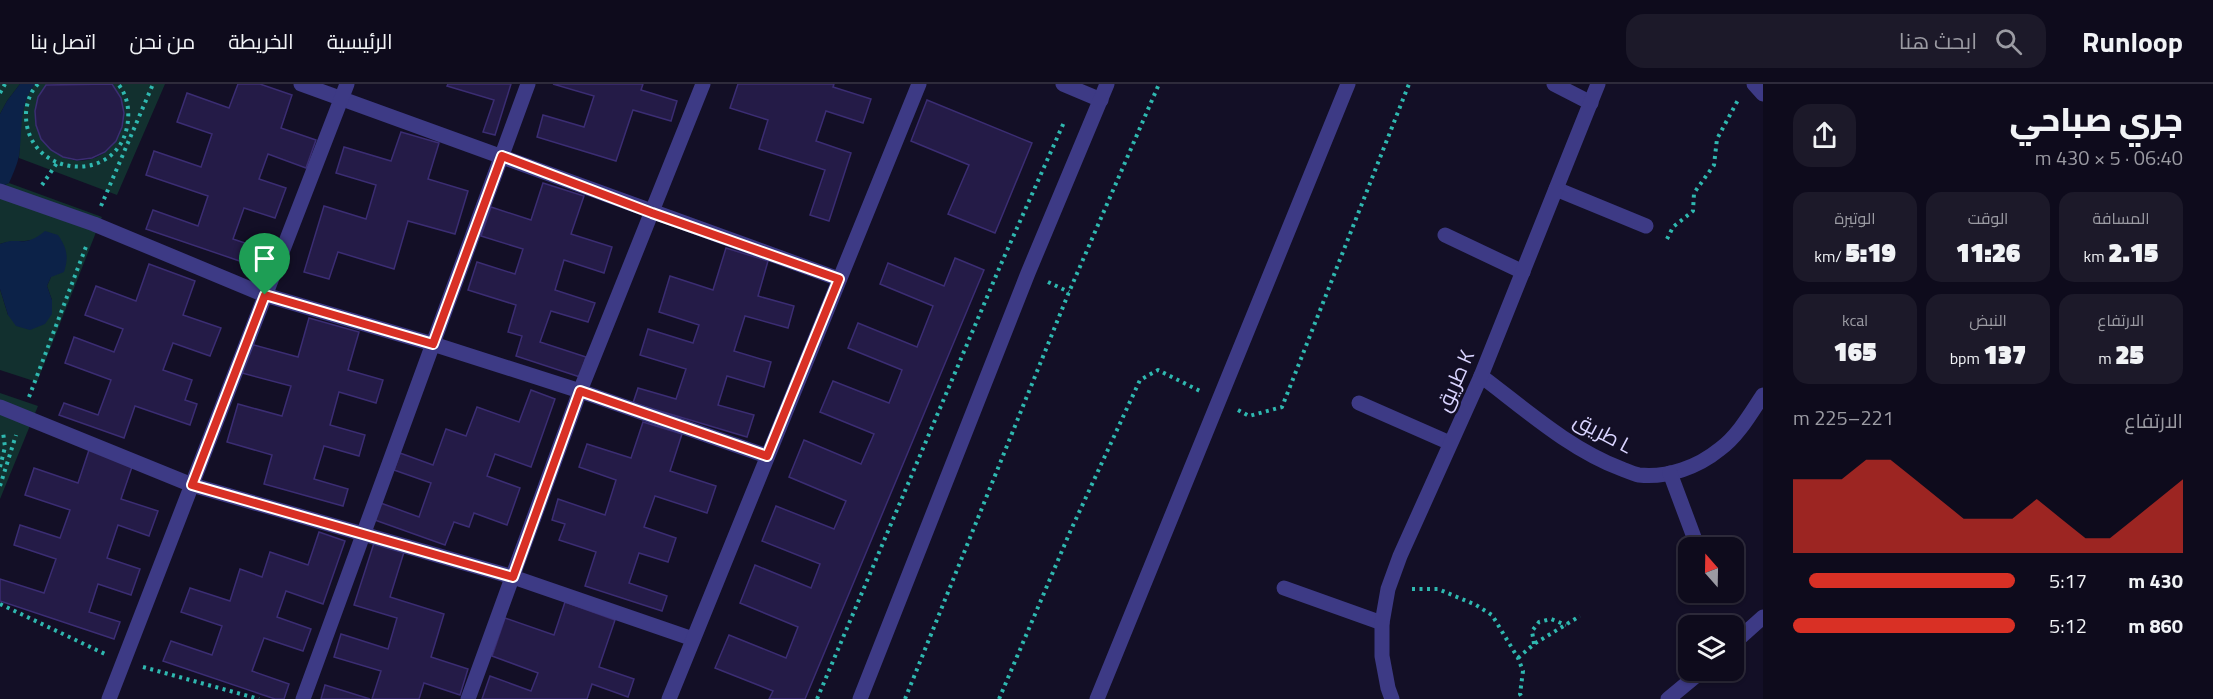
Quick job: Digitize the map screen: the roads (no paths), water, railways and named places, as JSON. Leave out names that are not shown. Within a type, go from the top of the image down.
[{"type":"street","points":[[301,84],[344,91],[502,156],[652,213],[839,279]]},
{"type":"street","points":[[303,699],[528,84]]},
{"type":"street","points":[[468,699],[580,391],[703,84]]},
{"type":"street","points":[[669,699],[919,84]]},
{"type":"street","points":[[1063,84],[1101,100]]},
{"type":"street","points":[[860,699],[1028,273],[1107,84]]},
{"type":"street","points":[[1097,699],[1348,84]]},
{"type":"street","points":[[1554,84],[1591,103]]},
{"type":"street","name":"طريق K","points":[[1387,695],[1382,656],[1382,623],[1388,589],[1481,376],[1598,84]]},
{"type":"street","points":[[1748,88],[1763,94]]},
{"type":"street","points":[[109,699],[344,91]]},
{"type":"street","points":[[1556,189],[1646,226]]},
{"type":"street","points":[[0,191],[94,224],[265,295],[433,344],[580,391],[767,456]]},
{"type":"street","points":[[1445,235],[1523,272]]},
{"type":"street","name":"طريق L","points":[[1481,376],[1573,445],[1606,463],[1638,475],[1670,473],[1698,464],[1722,448],[1742,426],[1763,396]]},
{"type":"street","points":[[1359,403],[1450,443]]},
{"type":"street","points":[[0,407],[192,485],[513,577],[693,639]]},
{"type":"street","points":[[1670,473],[1694,537]]},
{"type":"street","points":[[1284,588],[1382,623]]},
{"type":"street","points":[[1744,635],[1762,621]]},
{"type":"street","points":[[1668,699],[1690,681]]},
{"type":"water","points":[[20,84],[35,84],[26,101],[22,118],[16,166],[9,183],[0,187],[0,114]]},
{"type":"water","points":[[45,231],[58,235],[67,257],[64,272],[51,277],[47,286],[52,300],[52,314],[45,324],[30,330],[16,326],[8,315],[0,289],[0,244],[32,240]]}]
